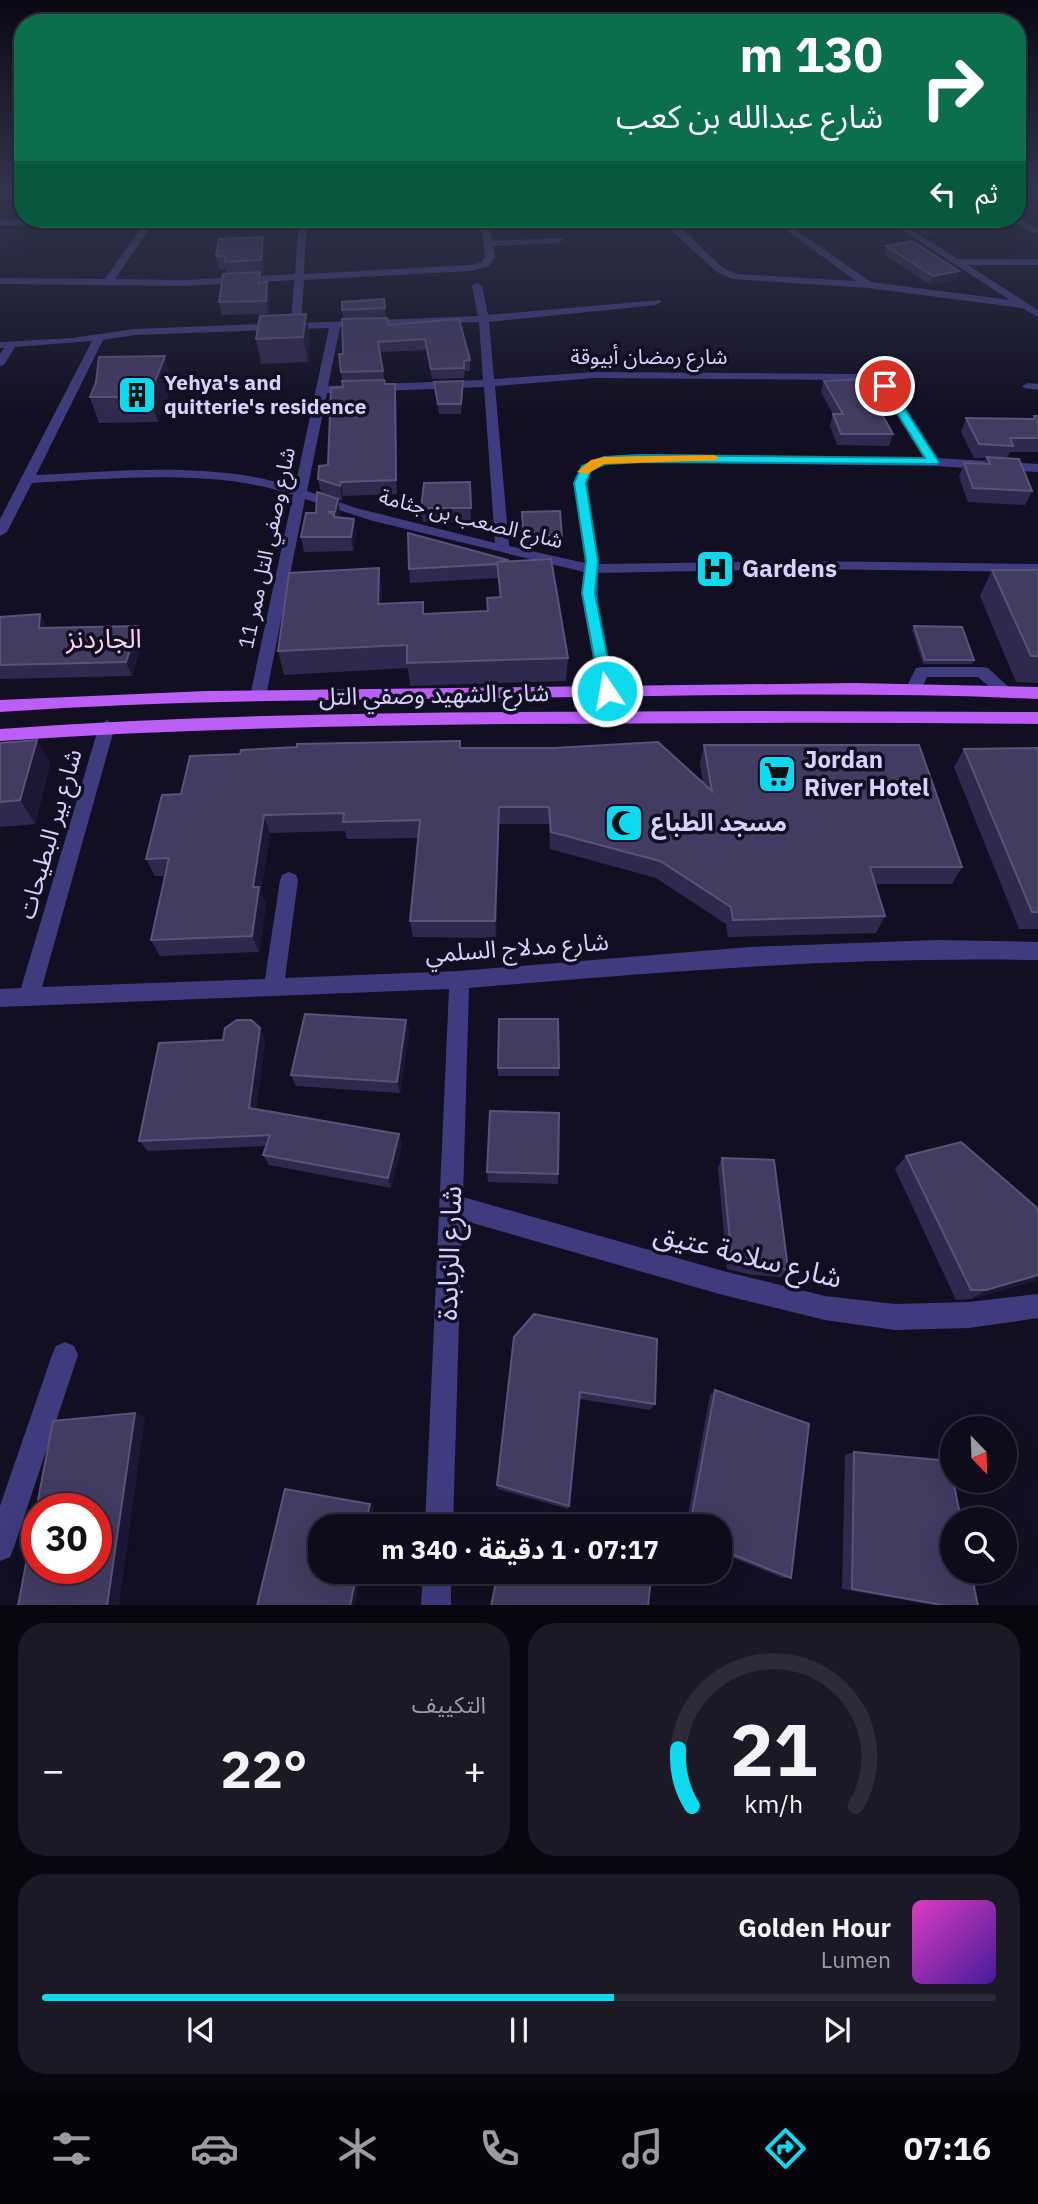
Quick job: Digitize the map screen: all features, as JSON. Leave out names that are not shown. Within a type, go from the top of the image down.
[{"type":"main road","name":"شارع الشهيد وصفي التل","points":[[0,706],[92,699],[607,691],[914,688],[1038,693]]},
{"type":"main road","name":"شارع الشهيد وصفي التل","points":[[0,735],[107,726],[573,718],[1038,718]]},
{"type":"street","points":[[107,282],[120,264]]},
{"type":"street","points":[[296,327],[299,264]]},
{"type":"street","points":[[0,281],[298,278],[480,267],[484,264]]},
{"type":"street","points":[[714,264],[725,274],[752,278],[868,285],[1022,305]]},
{"type":"street","points":[[838,264],[868,285]]},
{"type":"street","points":[[960,264],[1038,314]]},
{"type":"street","points":[[477,286],[484,319],[502,548]]},
{"type":"street","points":[[0,363],[6,345],[72,341],[100,336],[484,319],[656,302]]},
{"type":"street","name":"شارع وصفي التل ممر 11","points":[[258,696],[335,326]]},
{"type":"street","points":[[0,532],[100,336]]},
{"type":"street","name":"شارع رمضان أبيوقة","points":[[323,390],[594,375],[863,377],[885,386],[892,394],[933,462]]},
{"type":"street","points":[[607,691],[591,610],[589,593],[592,569],[580,483],[582,473],[595,463],[617,459],[704,458],[933,462],[1038,468]]},
{"type":"street","name":"شارع الصعب بن جثامة","points":[[26,479],[218,477],[265,483],[300,492],[349,510],[592,569],[809,565],[1038,568]]},
{"type":"street","name":"شارع بير البطيحات","points":[[29,996],[107,726]]},
{"type":"street","points":[[274,988],[289,880]]},
{"type":"street","name":"شارع مدلاج السلمي","points":[[0,998],[459,980],[750,956],[937,949],[1038,951]]},
{"type":"street","name":"شارع الزبابدة","points":[[439,1514],[459,980]]},
{"type":"street","name":"شارع سلامة عتيق","points":[[450,1205],[723,1283],[825,1308],[895,1317],[969,1315],[1038,1306]]},
{"type":"street","points":[[0,1547],[65,1355]]},
{"type":"street","points":[[436,1605],[437,1584]]},
{"type":"building","points":[[914,264],[948,264],[959,271],[933,276]]},
{"type":"building","points":[[260,272],[259,283],[267,282],[266,301],[219,302],[223,274]]},
{"type":"building","points":[[384,299],[385,308],[342,310],[342,302]]},
{"type":"building","points":[[306,314],[303,337],[256,339],[260,316]]},
{"type":"building","points":[[387,318],[388,325],[459,319],[470,360],[464,361],[464,368],[431,369],[425,339],[378,342],[383,371],[341,372],[339,354],[343,354],[342,319]]},
{"type":"building","points":[[165,356],[149,397],[90,397],[96,382],[99,357]]},
{"type":"building","points":[[862,379],[893,434],[841,434],[833,414],[843,414],[824,381]]},
{"type":"building","points":[[384,380],[385,384],[395,384],[396,480],[341,482],[340,486],[318,479],[319,466],[328,465],[331,388],[343,387],[342,381]]},
{"type":"building","points":[[463,381],[461,404],[438,404],[434,382]]},
{"type":"building","points":[[1034,416],[1038,416],[1038,438],[1010,438],[1013,446],[979,444],[966,418],[1035,419]]},
{"type":"building","points":[[987,457],[1019,459],[1032,491],[973,488],[964,463],[990,464]]},
{"type":"building","points":[[470,482],[471,508],[421,508],[424,483]]},
{"type":"building","points":[[317,492],[338,499],[335,512],[328,512],[334,514],[334,517],[354,519],[351,537],[301,537],[306,513],[316,513]]},
{"type":"building","points":[[560,511],[562,537],[523,532],[522,512]]},
{"type":"building","points":[[408,533],[508,561],[497,564],[409,569]]},
{"type":"building","points":[[551,559],[568,658],[407,663],[407,645],[278,651],[289,573],[379,568],[378,604],[423,602],[423,614],[488,611],[487,598],[501,597],[497,562]]},
{"type":"building","points":[[992,570],[1038,570],[1038,656],[1031,656]]},
{"type":"building","points":[[40,614],[39,628],[138,626],[126,662],[0,665],[0,617]]},
{"type":"building","points":[[914,626],[962,627],[974,660],[925,660]]},
{"type":"building","points":[[37,740],[20,800],[0,802],[0,743]]},
{"type":"building","points":[[460,741],[460,748],[554,748],[658,742],[712,791],[704,745],[919,745],[962,867],[870,867],[885,916],[733,920],[731,907],[660,861],[551,832],[549,807],[499,807],[495,921],[410,921],[420,820],[343,822],[344,813],[264,815],[253,887],[259,887],[252,936],[151,940],[169,858],[146,859],[162,795],[181,794],[190,756],[240,754],[241,750],[297,747],[297,744]]},
{"type":"building","points":[[1038,748],[1038,912],[1032,912],[964,749]]},
{"type":"building","points":[[305,1014],[406,1020],[397,1082],[291,1075]]},
{"type":"building","points":[[499,1019],[558,1019],[559,1068],[498,1068]]},
{"type":"building","points":[[237,1020],[251,1020],[260,1028],[249,1108],[399,1134],[388,1178],[263,1155],[270,1135],[139,1141],[159,1043],[223,1040],[225,1028]]},
{"type":"building","points":[[490,1111],[559,1113],[558,1174],[487,1172]]},
{"type":"building","points":[[961,1142],[1038,1210],[1038,1275],[986,1290],[971,1290],[906,1156]]},
{"type":"building","points":[[722,1158],[774,1160],[788,1269],[758,1268],[732,1262]]},
{"type":"building","points":[[534,1314],[657,1339],[655,1404],[580,1392],[569,1506],[497,1485],[514,1337]]},
{"type":"building","points":[[715,1390],[809,1424],[791,1578],[732,1554],[732,1514],[692,1514]]},
{"type":"building","points":[[135,1413],[112,1572],[112,1493],[39,1493],[53,1421]]},
{"type":"building","points":[[854,1452],[940,1460],[940,1493],[956,1493],[959,1507],[940,1507],[940,1584],[973,1584],[978,1605],[942,1605],[852,1589]]},
{"type":"building","points":[[285,1489],[370,1504],[368,1514],[308,1514],[308,1584],[355,1584],[350,1605],[257,1605]]},
{"type":"building","points":[[22,1584],[110,1584],[107,1605],[18,1605]]},
{"type":"building","points":[[496,1584],[650,1584],[648,1605],[491,1605]]},
{"type":"slow traffic","points":[[583,472],[604,460],[713,458]]},
{"type":"place","name":"Yehya's and quitterie's residence","points":[[137,395]]},
{"type":"place","name":"Gardens","points":[[715,569]]},
{"type":"place","name":"Jordan River Hotel","points":[[777,774]]},
{"type":"place","name":"مسجد الطباع","points":[[624,823]]},
{"type":"district","name":"الجاردنز","points":[[104,639]]},
{"type":"route","points":[[607,691],[589,593],[592,561],[580,483],[586,468],[604,460],[643,458],[933,462],[885,386]]}]
